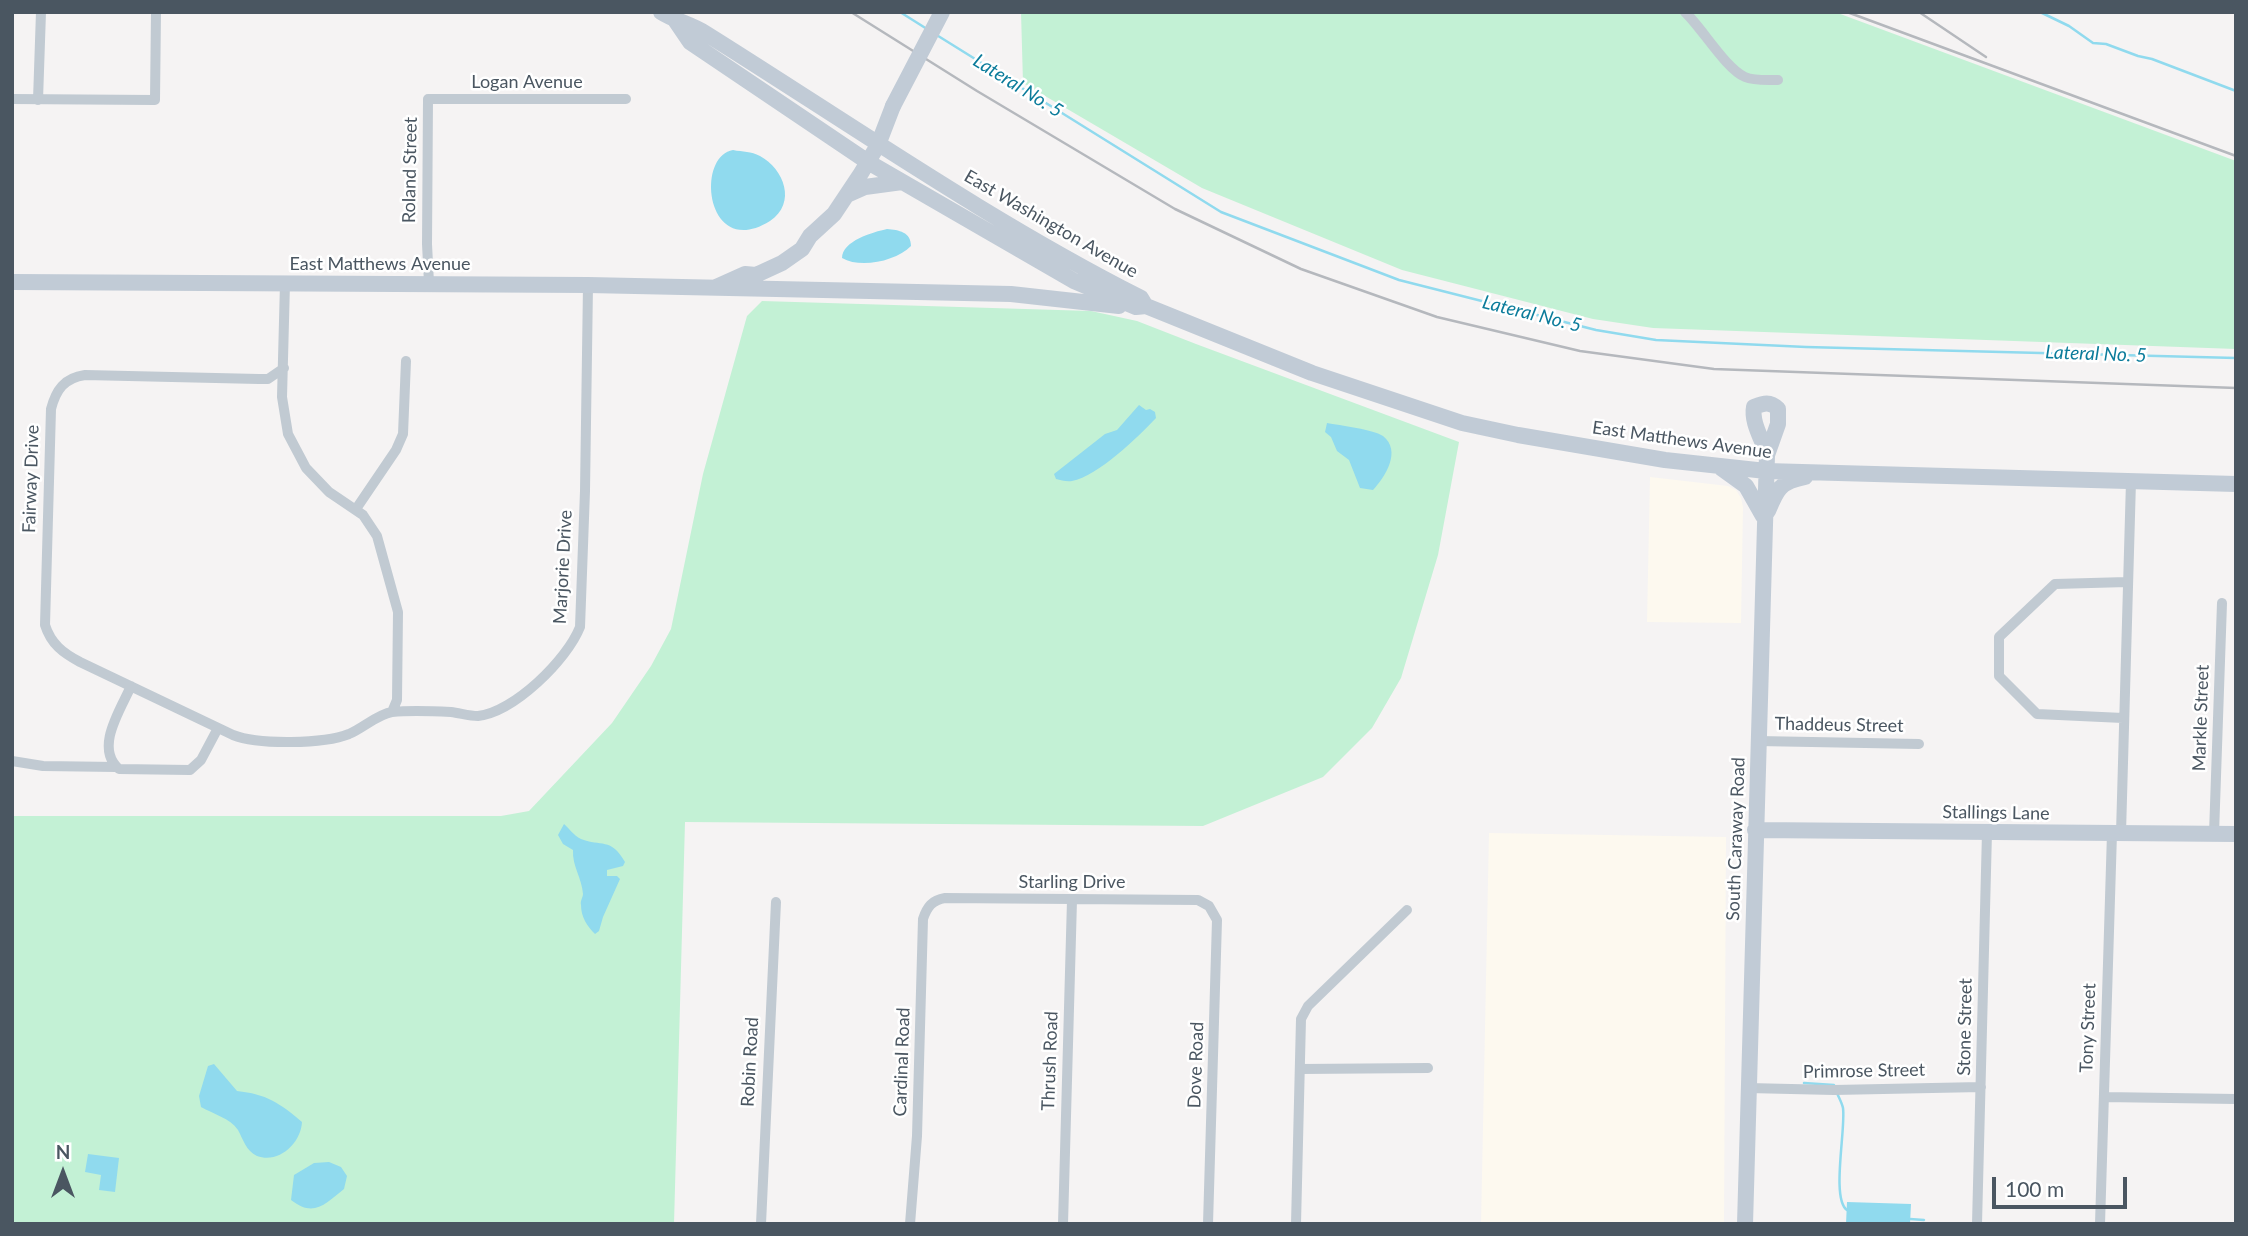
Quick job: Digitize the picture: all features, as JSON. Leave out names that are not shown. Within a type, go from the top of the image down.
[{"type":"street","points":[[37,100],[41,12]]},
{"type":"street","points":[[12,99],[155,100],[156,12]]},
{"type":"street","name":"East Matthews Avenue","points":[[12,282],[429,283],[711,289],[745,274],[756,275],[782,263],[802,249],[810,236],[834,214],[878,145],[893,106],[942,12]]},
{"type":"street","points":[[1685,12],[1741,76],[1748,79],[1778,80]]},
{"type":"street","name":"East Washington Avenue","points":[[668,16],[701,30],[878,145],[1076,265],[1141,298],[1141,306],[1074,281],[868,162],[690,42],[668,16]]},
{"type":"street","name":"Logan Avenue","points":[[428,99],[626,99]]},
{"type":"street","name":"Roland Street","points":[[428,99],[429,283]]},
{"type":"street","points":[[847,195],[865,187],[904,182]]},
{"type":"street","points":[[285,283],[283,410],[288,434],[306,468],[329,492],[356,509],[370,524],[377,537],[398,612],[397,699],[392,712]]},
{"type":"street","name":"Marjorie Drive","points":[[392,712],[448,712],[471,716],[488,714],[535,684],[551,669],[576,637],[580,627],[586,491],[588,285]]},
{"type":"street","points":[[711,289],[1011,294],[1141,306]]},
{"type":"street","name":"East Matthews Avenue","points":[[1141,306],[1312,373],[1404,405],[1462,423],[1518,435],[1715,467],[1766,463],[1822,473],[2236,484]]},
{"type":"street","points":[[356,509],[396,450],[403,434],[406,362]]},
{"type":"street","name":"Fairway Drive","points":[[284,368],[268,379],[85,375],[76,376],[63,384],[54,395],[51,409],[45,625],[52,640],[64,653],[218,728],[248,739],[324,741],[353,732],[392,712]]},
{"type":"street","name":"South Caraway Road","points":[[1745,1224],[1766,463]]},
{"type":"street","points":[[1715,467],[1729,472],[1744,484],[1765,520]]},
{"type":"street","points":[[1765,520],[1777,489],[1789,480],[1822,473]]},
{"type":"street","name":"Tony Street","points":[[2100,1224],[2131,481]]},
{"type":"street","points":[[2123,718],[2037,714],[1999,676],[1999,637],[2055,584],[2127,582]]},
{"type":"street","name":"Markle Street","points":[[2214,834],[2222,603]]},
{"type":"street","points":[[116,767],[109,751],[109,737],[131,686]]},
{"type":"street","points":[[12,761],[43,766],[116,767],[125,771],[187,771],[201,766],[218,728]]},
{"type":"street","name":"Thaddeus Street","points":[[1758,741],[1919,744]]},
{"type":"street","name":"Stallings Lane","points":[[1755,830],[2236,834]]},
{"type":"street","name":"Stone Street","points":[[1977,1224],[1987,832]]},
{"type":"street","name":"Starling Drive","points":[[931,904],[945,898],[1198,900],[1211,908]]},
{"type":"street","name":"Thrush Road","points":[[1063,1224],[1072,900]]},
{"type":"street","name":"Robin Road","points":[[761,1224],[776,902]]},
{"type":"street","name":"Cardinal Road","points":[[910,1224],[917,1136],[923,919],[931,904]]},
{"type":"street","name":"Dove Road","points":[[1208,1224],[1217,920],[1211,908]]},
{"type":"street","points":[[1296,1224],[1301,1019],[1308,1006],[1407,910]]},
{"type":"street","points":[[1300,1069],[1429,1068]]},
{"type":"street","name":"Primrose Street","points":[[1748,1088],[1834,1090],[1981,1087]]},
{"type":"street","points":[[2104,1097],[2236,1099]]},
{"type":"shaded area","points":[[1650,477],[1728,486],[1736,490],[1741,498],[1741,623],[1647,622]]},
{"type":"shaded area","points":[[1489,833],[1726,837],[1724,1224],[1481,1224]]},
{"type":"green space","points":[[1021,12],[1835,12],[2236,161],[2236,349],[1653,328],[1593,319],[1402,270],[1202,188],[1023,83]]},
{"type":"green space","points":[[762,301],[1091,311],[1137,321],[1459,442],[1438,555],[1401,678],[1372,728],[1323,777],[1203,826],[685,822],[674,1224],[12,1224],[12,816],[501,816],[529,811],[612,723],[651,666],[671,629],[703,474],[747,316]]},
{"type":"water","points":[[733,150],[760,156],[775,169],[784,187],[783,205],[778,214],[770,221],[748,230],[732,228],[720,218],[713,203],[711,186],[714,169],[721,156]]},
{"type":"water","points":[[887,229],[907,235],[911,246],[897,256],[878,262],[859,263],[842,258],[843,252],[853,242]]},
{"type":"water","points":[[1139,405],[1155,412],[1156,418],[1128,445],[1094,472],[1082,478],[1070,481],[1056,479],[1054,474],[1105,434],[1117,430]]},
{"type":"water","points":[[1327,423],[1373,432],[1389,442],[1390,464],[1373,490],[1360,488],[1349,460],[1337,451],[1331,437],[1325,432]]},
{"type":"water","points":[[564,824],[581,839],[615,849],[625,862],[623,866],[607,870],[607,876],[617,876],[620,879],[599,931],[595,934],[582,913],[583,894],[573,850],[563,844],[558,835]]},
{"type":"water","points":[[214,1064],[237,1091],[272,1100],[302,1122],[298,1137],[287,1150],[265,1158],[253,1154],[235,1126],[201,1107],[199,1096],[208,1066]]},
{"type":"water","points":[[88,1154],[119,1158],[115,1192],[99,1190],[101,1175],[85,1172]]},
{"type":"water","points":[[329,1162],[341,1167],[347,1176],[344,1189],[319,1207],[306,1208],[291,1200],[294,1175],[314,1163]]},
{"type":"water","points":[[1847,1202],[1911,1204],[1910,1224],[1846,1224]]},
{"type":"waterway","name":"Lateral No. 5","points":[[900,12],[927,29]]},
{"type":"waterway","points":[[2040,12],[2069,26],[2093,43],[2106,44],[2152,59],[2236,91]]},
{"type":"waterway","name":"Lateral No. 5","points":[[935,34],[1221,212],[1399,280],[1596,330],[1656,340],[1806,347],[2236,358]]},
{"type":"waterway","points":[[1804,1083],[1834,1085]]},
{"type":"waterway","points":[[1837,1093],[1843,1106],[1840,1192],[1842,1203],[1847,1210]]},
{"type":"waterway","points":[[1910,1219],[1924,1220]]},
{"type":"railway","points":[[851,12],[1175,209],[1301,269],[1437,317],[1580,351],[1714,369],[2236,388]]},
{"type":"railway","points":[[1847,12],[2236,156]]},
{"type":"railway","points":[[1919,12],[1986,57]]}]
